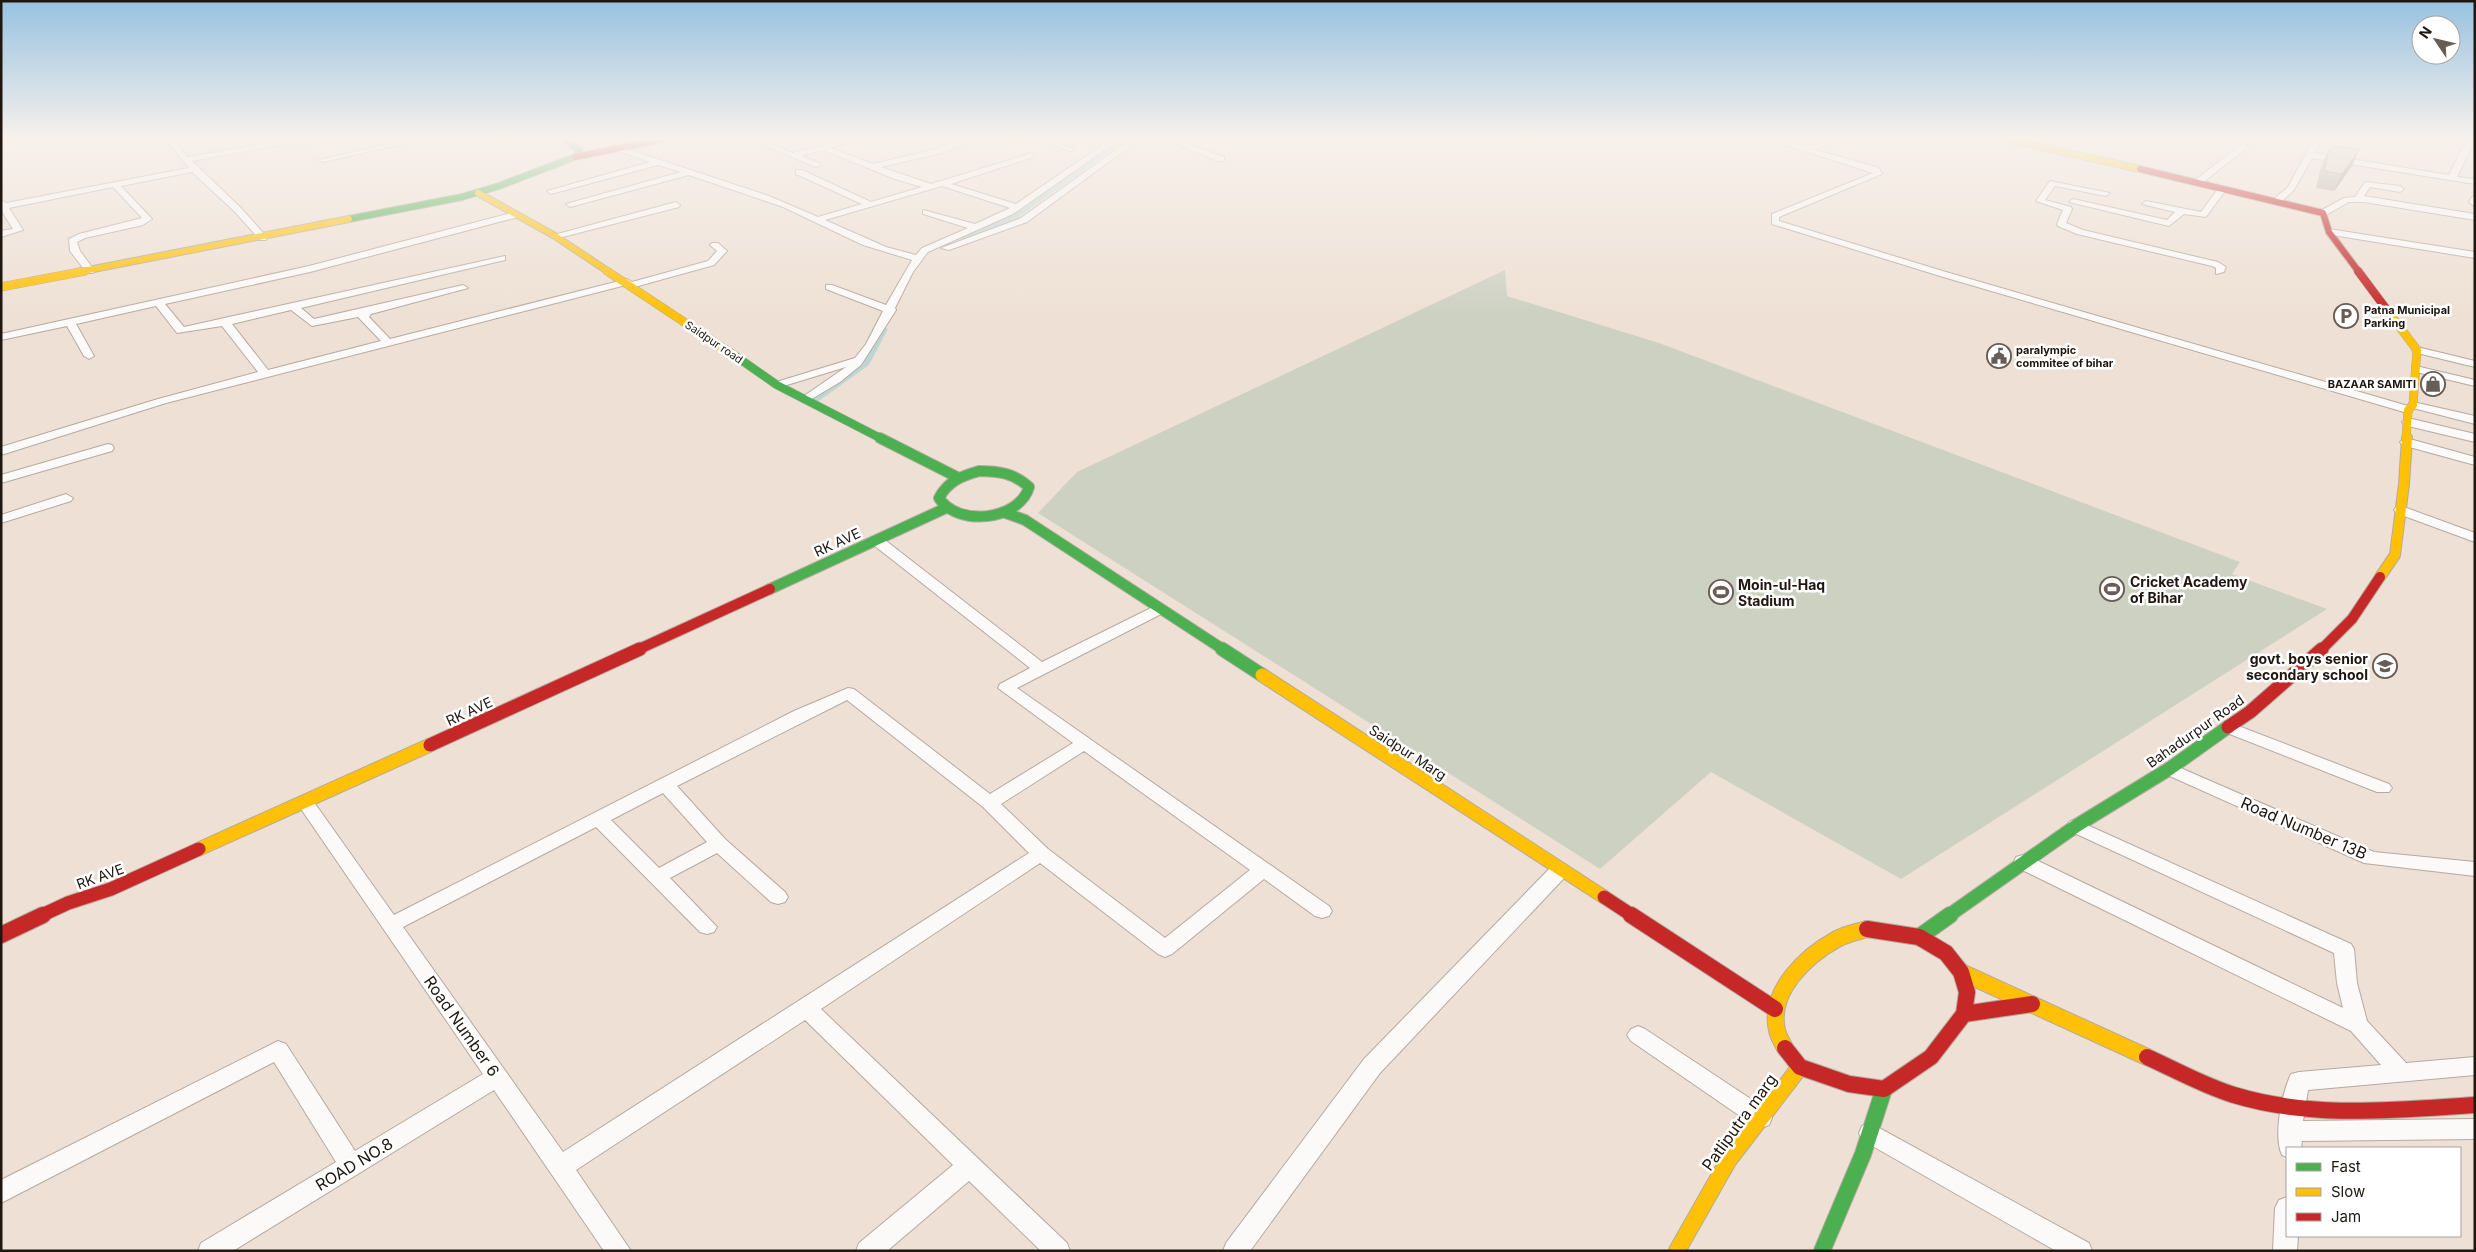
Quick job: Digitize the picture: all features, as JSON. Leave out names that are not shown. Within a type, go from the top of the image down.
[{"type":"main road","points":[[2,285],[90,271],[263,238],[457,197]]},
{"type":"main road","name":"Saidpur road","points":[[485,197],[555,236],[777,385],[957,477]]},
{"type":"main road","points":[[2262,197],[2323,213],[2329,232],[2417,350]]},
{"type":"main road","name":"Bahadurpur Road","points":[[1919,937],[2023,862],[2076,826],[2169,769],[2198,746],[2250,712],[2320,651],[2352,619],[2395,555],[2417,350]]},
{"type":"main road","points":[[986,471],[1002,471],[1020,477],[1029,487],[1025,499],[1003,512],[975,516],[958,513],[946,508],[940,498],[944,487],[957,477],[986,471]]},
{"type":"main road","points":[[1021,502],[1025,520]]},
{"type":"main road","name":"RK AVE","points":[[1,935],[68,903],[111,889],[305,802],[946,508]]},
{"type":"main road","name":"Saidpur Marg","points":[[1003,512],[1025,520],[1775,1009]]},
{"type":"main road","points":[[69,916],[111,889]]},
{"type":"main road","points":[[1884,1089],[1849,1084],[1800,1066],[1784,1045],[1777,1027],[1775,1009],[1784,984],[1811,957],[1839,938],[1867,930],[1919,937],[1946,953],[1962,972],[2232,1095],[2260,1104],[2291,1130],[2315,1112],[2341,1113],[2475,1105]]},
{"type":"main road","points":[[1827,1249],[1863,1154],[1884,1089],[1931,1057],[1964,1014],[1967,992],[1962,972]]},
{"type":"main road","points":[[1964,1014],[2032,1004]]},
{"type":"main road","name":"Patliputra marg","points":[[1677,1251],[1728,1161],[1800,1066]]},
{"type":"street","points":[[1,234],[18,230],[2,205],[42,197]]},
{"type":"street","points":[[90,271],[75,251],[72,241],[82,236],[145,222],[148,219],[127,197]]},
{"type":"street","points":[[225,197],[263,238]]},
{"type":"street","points":[[570,204],[595,197]]},
{"type":"street","points":[[763,197],[900,255],[916,258]]},
{"type":"street","points":[[856,197],[871,204]]},
{"type":"street","points":[[816,220],[894,197]]},
{"type":"street","points":[[986,197],[1017,207]]},
{"type":"street","points":[[805,400],[834,381],[862,358],[891,310],[916,258],[925,250],[999,218],[1031,197]]},
{"type":"street","points":[[925,250],[952,247],[1015,222],[1051,197]]},
{"type":"street","points":[[1821,197],[1775,216],[1775,222],[2410,412],[2475,438]]},
{"type":"street","points":[[2041,197],[2040,201],[2068,210],[2061,224],[2080,232],[2215,264],[2221,267],[2219,272]]},
{"type":"street","points":[[2146,204],[2203,215],[2215,197]]},
{"type":"street","points":[[2277,201],[2281,197]]},
{"type":"street","points":[[2323,213],[2347,200],[2358,199],[2472,214]]},
{"type":"street","points":[[2475,199],[2473,202],[2475,204]]},
{"type":"street","points":[[2073,202],[2169,223],[2182,211]]},
{"type":"street","points":[[555,236],[676,205]]},
{"type":"street","points":[[926,212],[975,227]]},
{"type":"street","points":[[1,337],[310,269],[515,215]]},
{"type":"street","points":[[999,218],[1015,222]]},
{"type":"street","points":[[2329,232],[2475,256]]},
{"type":"street","points":[[1,451],[162,401],[710,262],[722,251],[714,245]]},
{"type":"street","points":[[159,303],[182,331],[502,258]]},
{"type":"street","points":[[828,287],[891,310]]},
{"type":"street","points":[[294,306],[312,324],[463,288]]},
{"type":"street","points":[[367,312],[364,316],[388,343]]},
{"type":"street","points":[[70,322],[89,356]]},
{"type":"street","points":[[225,322],[265,374]]},
{"type":"street","points":[[2417,350],[2475,364]]},
{"type":"street","points":[[777,385],[862,358]]},
{"type":"street","points":[[2416,368],[2475,383]]},
{"type":"street","points":[[2410,412],[2475,420]]},
{"type":"street","points":[[2406,442],[2475,461]]},
{"type":"street","points":[[1,479],[108,448]]},
{"type":"street","points":[[1,519],[66,498]]},
{"type":"street","points":[[2401,510],[2475,538]]},
{"type":"street","points":[[876,540],[1041,669]]},
{"type":"street","points":[[1160,609],[1006,688],[1322,911]]},
{"type":"street","points":[[391,925],[800,715],[848,693],[989,803],[1041,854],[1165,949],[1264,869]]},
{"type":"street","points":[[2228,727],[2383,788]]},
{"type":"street","points":[[989,803],[1085,743]]},
{"type":"street","name":"Road Number 13B","points":[[2169,769],[2371,858],[2475,869]]},
{"type":"street","points":[[665,784],[719,844],[778,896]]},
{"type":"street","name":"Road Number 6","points":[[305,802],[619,1251]]},
{"type":"street","points":[[598,818],[707,927]]},
{"type":"street","points":[[2076,826],[2344,949],[2347,983],[2358,1025]]},
{"type":"street","points":[[657,877],[719,844]]},
{"type":"street","points":[[560,1167],[1041,854]]},
{"type":"street","points":[[2023,862],[2358,1025],[2400,1071]]},
{"type":"street","points":[[1235,1251],[1372,1066],[1560,870]]},
{"type":"street","points":[[806,1008],[1058,1251]]},
{"type":"street","points":[[1638,1035],[1761,1118]]},
{"type":"street","points":[[1,1192],[278,1050],[351,1165]]},
{"type":"street","points":[[2475,1066],[2299,1081],[2291,1130],[2475,1129]]},
{"type":"street","name":"ROAD NO.8","points":[[210,1251],[498,1077]]},
{"type":"street","points":[[1870,1133],[2080,1251]]},
{"type":"street","points":[[868,1251],[970,1166]]},
{"type":"street","points":[[2285,1251],[2286,1230]]},
{"type":"green space","name":"Moin-ul-Haq Stadium","points":[[1505,270],[1507,296],[1659,343],[2240,562],[2232,574],[2327,609],[1901,879],[1711,772],[1600,869],[1038,513],[1077,472]]},
{"type":"waterway","points":[[962,235],[1015,215],[1040,197]]},
{"type":"waterway","points":[[811,400],[864,362],[881,329]]},
{"type":"traffic: fast","points":[[349,219],[460,197]]},
{"type":"traffic: fast","points":[[734,355],[777,385],[957,477]]},
{"type":"traffic: fast","points":[[979,471],[1006,473],[1018,478],[1029,487],[1025,498],[1013,508],[994,514],[962,515],[946,508],[939,498],[946,487],[961,477],[979,471]]},
{"type":"traffic: fast","points":[[770,589],[946,508]]},
{"type":"traffic: fast","points":[[1003,512],[1025,520],[1262,675]]},
{"type":"traffic: fast","points":[[1919,937],[2076,826],[2169,769],[2228,727]]},
{"type":"traffic: fast","points":[[1822,1251],[1863,1154],[1884,1089]]},
{"type":"traffic: slow","points":[[486,197],[555,236],[734,355]]},
{"type":"traffic: slow","points":[[1,287],[349,219]]},
{"type":"traffic: slow","points":[[2380,577],[2395,555],[2404,484],[2408,410],[2413,405],[2417,350],[2387,310]]},
{"type":"traffic: slow","points":[[1262,675],[1604,897]]},
{"type":"traffic: slow","points":[[199,849],[430,745]]},
{"type":"traffic: slow","points":[[1785,1048],[1777,1032],[1775,1015],[1779,999],[1786,984],[1810,958],[1823,948],[1841,937],[1867,929]]},
{"type":"traffic: slow","points":[[1961,972],[2147,1057]]},
{"type":"traffic: slow","points":[[1677,1251],[1728,1161],[1800,1067]]},
{"type":"traffic: jam","points":[[2258,197],[2323,213],[2329,232],[2387,310]]},
{"type":"traffic: jam","points":[[2228,727],[2250,712],[2320,651],[2352,619],[2380,577]]},
{"type":"traffic: jam","points":[[430,745],[770,589]]},
{"type":"traffic: jam","points":[[1,935],[68,903],[111,889],[199,849]]},
{"type":"traffic: jam","points":[[1604,897],[1775,1009]]},
{"type":"traffic: jam","points":[[1785,1048],[1800,1067],[1849,1084],[1884,1089],[1931,1057],[1964,1014],[1967,992],[1961,972],[1946,953],[1919,937],[1867,929]]},
{"type":"traffic: jam","points":[[1964,1014],[2032,1004]]},
{"type":"traffic: jam","points":[[2147,1057],[2234,1095],[2263,1103],[2293,1108],[2384,1111],[2475,1105]]},
{"type":"place","name":"Patna Municipal Parking","points":[[2346,316]]},
{"type":"place","name":"paralympic commitee of bihar","points":[[1999,356]]},
{"type":"place","name":"BAZAAR SAMITI","points":[[2433,384]]},
{"type":"place","name":"Cricket Academy of Bihar","points":[[2112,589]]},
{"type":"place","name":"Moin-ul-Haq Stadium","points":[[1721,592]]},
{"type":"place","name":"govt. boys senior secondary school","points":[[2385,666]]}]
